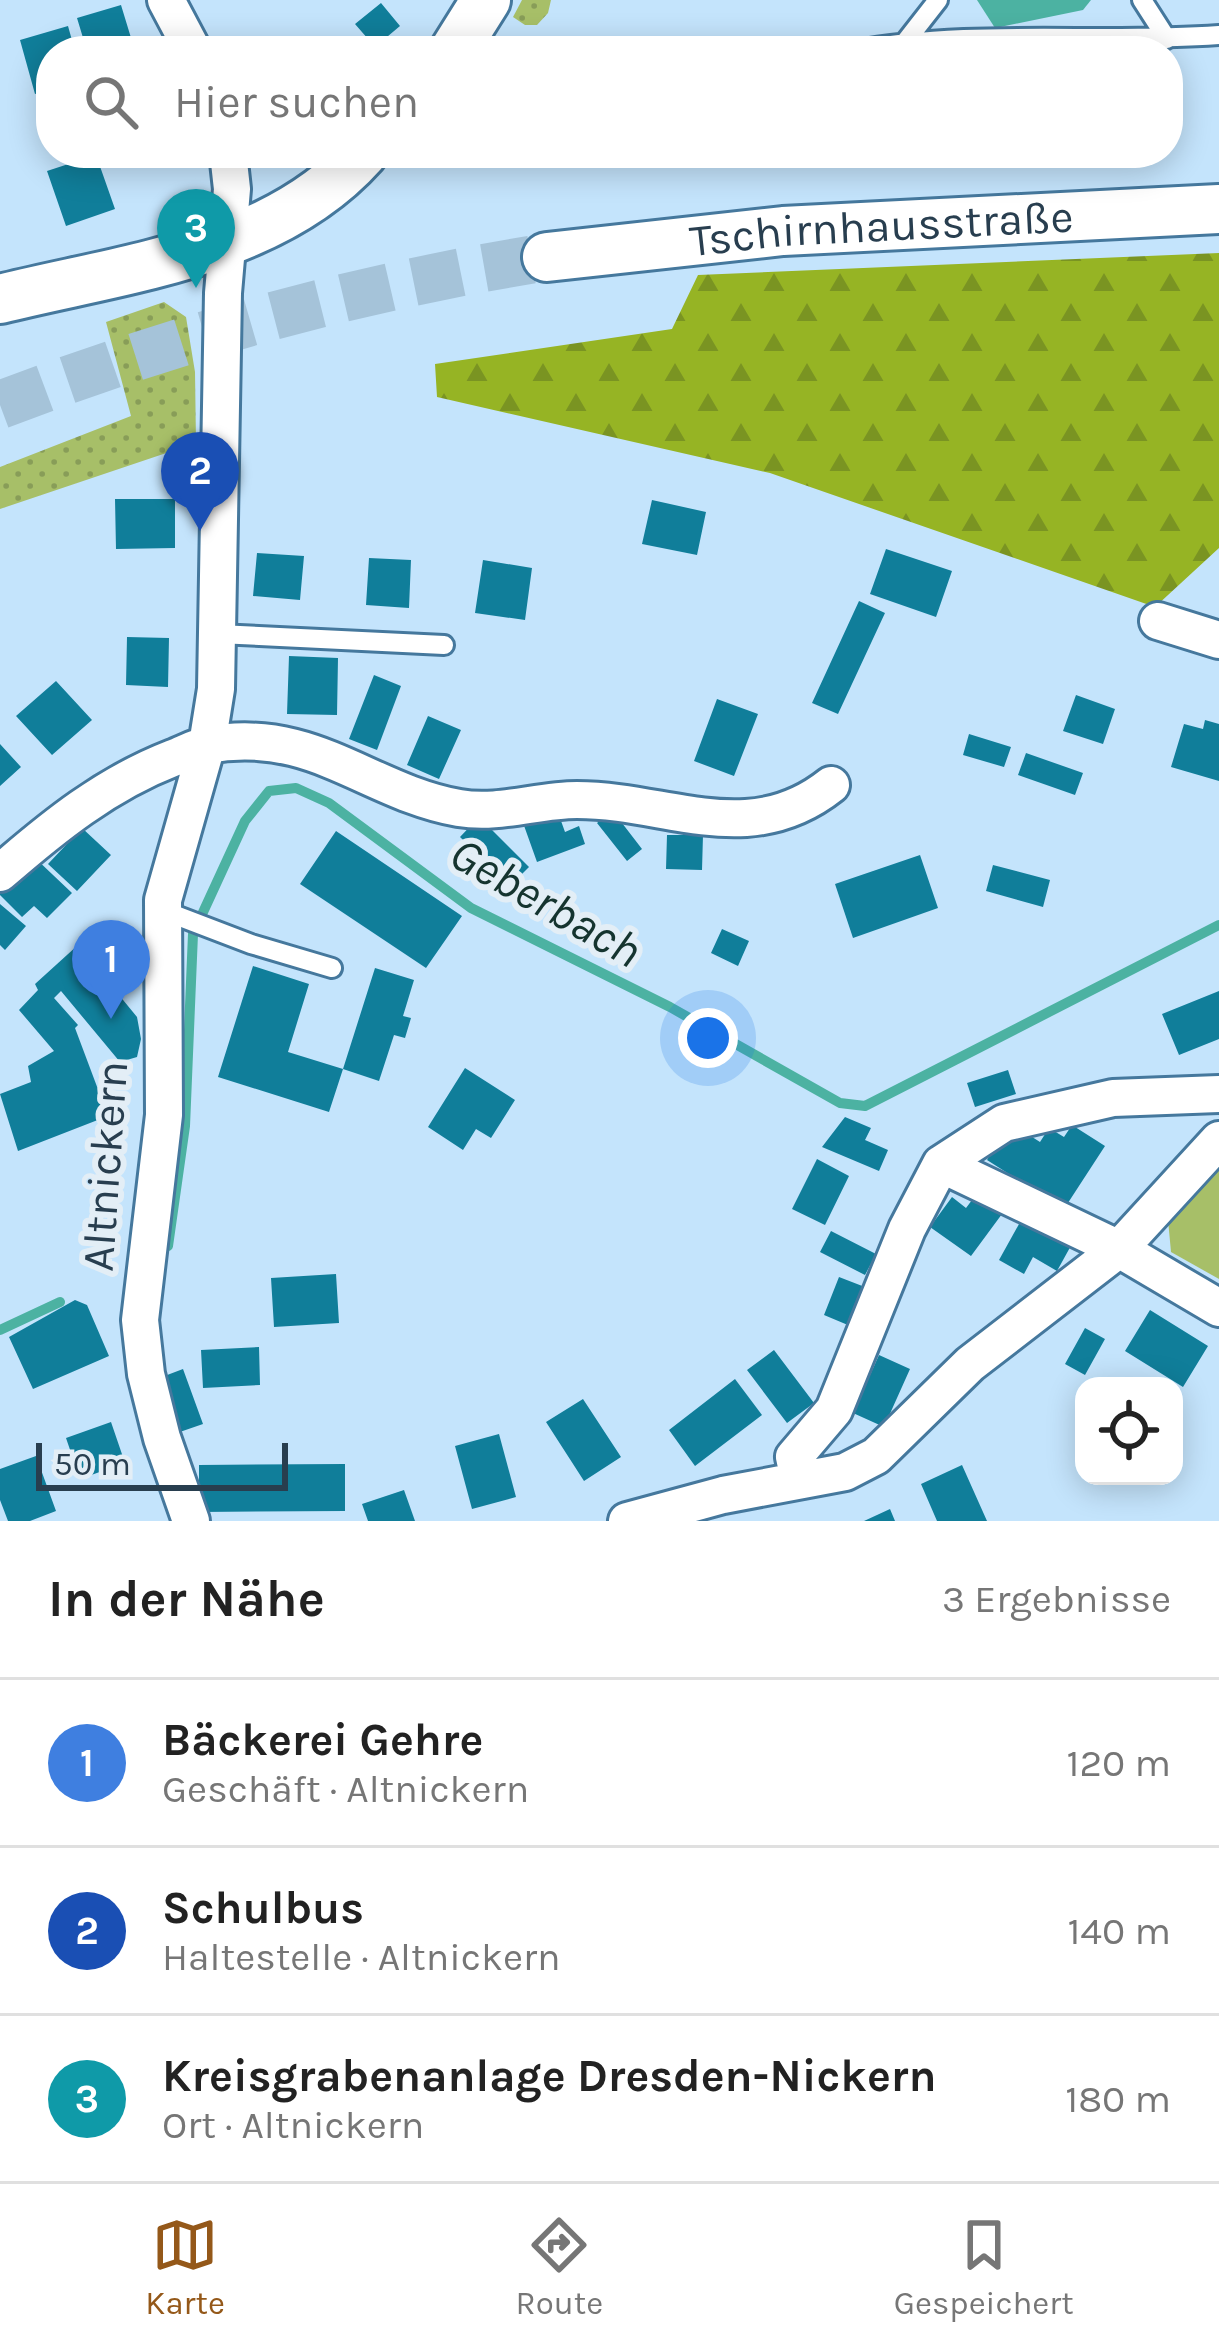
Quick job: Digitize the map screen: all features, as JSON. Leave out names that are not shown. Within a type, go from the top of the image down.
[{"type":"main road","points":[[463,36],[486,0]]},
{"type":"main road","points":[[0,299],[190,253],[267,226],[305,204],[346,168]]},
{"type":"main road","name":"Tschirnhausstraße","points":[[548,257],[783,231],[1219,209]]},
{"type":"street","points":[[166,0],[186,36]]},
{"type":"street","name":"Altnickern","points":[[191,1521],[162,1438],[146,1374],[140,1320],[164,1115],[162,910],[180,830],[207,745],[216,689],[230,168]]},
{"type":"street","points":[[1158,621],[1219,640]]},
{"type":"street","points":[[0,873],[62,819],[130,775],[207,745],[278,743],[310,749],[428,800],[495,811],[580,800],[725,819],[774,816],[805,806],[831,785]]},
{"type":"street","points":[[799,1480],[794,1457],[834,1410],[907,1229],[940,1164],[1004,1123],[1113,1098],[1219,1094]]},
{"type":"street","points":[[627,1521],[844,1472],[876,1456],[970,1364],[1119,1249],[1219,1140]]},
{"type":"street","points":[[940,1164],[1119,1249],[1219,1308]]},
{"type":"lane","points":[[910,36],[938,0]]},
{"type":"lane","points":[[1142,0],[1165,36]]},
{"type":"lane","points":[[1183,38],[1219,35]]},
{"type":"lane","points":[[218,634],[444,645]]},
{"type":"lane","points":[[162,910],[250,944],[332,968]]},
{"type":"shaded area","points":[[522,0],[551,0],[548,13],[537,25],[525,25],[513,17]]},
{"type":"shaded area","points":[[977,0],[1091,0],[1083,10],[995,28]]},
{"type":"shaded area","points":[[164,302],[186,317],[195,372],[196,443],[0,509],[0,467],[131,416],[106,322]]},
{"type":"shaded area","points":[[1219,1167],[1219,1279],[1171,1252],[1168,1220]]},
{"type":"green space","points":[[1219,253],[1219,548],[1155,607],[770,473],[437,397],[435,364],[672,329],[698,275]]},
{"type":"building","points":[[381,3],[400,26],[388,36],[365,36],[355,24]]},
{"type":"building","points":[[121,5],[130,36],[82,36],[77,18]]},
{"type":"building","points":[[68,26],[71,36],[36,36],[36,94],[35,94],[20,40]]},
{"type":"building","points":[[101,168],[115,209],[66,226],[47,171]]},
{"type":"building","points":[[115,499],[175,499],[175,548],[116,549]]},
{"type":"building","points":[[652,500],[706,512],[697,555],[642,544]]},
{"type":"building","points":[[886,549],[952,571],[936,617],[870,594]]},
{"type":"building","points":[[257,553],[304,556],[300,600],[253,596]]},
{"type":"building","points":[[369,558],[411,560],[409,608],[366,605]]},
{"type":"building","points":[[483,560],[532,568],[525,620],[475,613]]},
{"type":"building","points":[[859,601],[885,613],[838,714],[812,703]]},
{"type":"building","points":[[127,637],[169,638],[168,687],[126,685]]},
{"type":"building","points":[[289,656],[338,658],[337,715],[287,714]]},
{"type":"building","points":[[374,675],[401,686],[377,750],[349,739]]},
{"type":"building","points":[[56,681],[92,720],[52,755],[16,716]]},
{"type":"building","points":[[1076,695],[1115,709],[1103,744],[1063,731]]},
{"type":"building","points":[[717,699],[758,714],[734,776],[694,761]]},
{"type":"building","points":[[428,716],[461,730],[439,779],[407,765]]},
{"type":"building","points":[[1205,720],[1219,724],[1219,781],[1171,767],[1184,724],[1203,729]]},
{"type":"building","points":[[969,734],[1011,747],[1004,767],[963,755]]},
{"type":"building","points":[[0,744],[21,767],[0,786]]},
{"type":"building","points":[[1026,753],[1083,773],[1075,795],[1018,775]]},
{"type":"building","points":[[556,807],[565,832],[579,826],[585,844],[537,862],[522,820]]},
{"type":"building","points":[[612,810],[642,849],[627,861],[597,823]]},
{"type":"building","points":[[479,817],[529,867],[510,886],[460,837]]},
{"type":"building","points":[[82,828],[111,855],[77,891],[48,864]]},
{"type":"building","points":[[336,831],[462,916],[426,968],[300,884]]},
{"type":"building","points":[[667,835],[703,835],[702,870],[666,869]]},
{"type":"building","points":[[920,855],[938,908],[853,938],[835,884]]},
{"type":"building","points":[[33,856],[72,893],[47,918],[34,906],[22,917],[0,895]]},
{"type":"building","points":[[993,865],[1050,880],[1043,907],[986,891]]},
{"type":"building","points":[[0,904],[26,926],[5,950],[0,945]]},
{"type":"building","points":[[722,929],[749,941],[738,966],[711,953]]},
{"type":"building","points":[[78,945],[137,1017],[141,1039],[137,1057],[120,1062],[61,991],[54,998],[78,1025],[75,1028],[108,1116],[18,1151],[0,1094],[31,1082],[28,1066],[54,1051],[19,1010],[38,990],[35,984]]},
{"type":"building","points":[[253,966],[309,984],[288,1052],[343,1069],[329,1112],[218,1077]]},
{"type":"building","points":[[375,968],[414,980],[403,1016],[411,1018],[405,1038],[394,1035],[379,1081],[343,1069]]},
{"type":"building","points":[[1219,991],[1219,1039],[1179,1055],[1162,1014]]},
{"type":"building","points":[[465,1068],[515,1100],[491,1138],[476,1129],[463,1150],[428,1127]]},
{"type":"building","points":[[1008,1070],[1016,1094],[975,1107],[967,1083]]},
{"type":"building","points":[[845,1117],[871,1128],[865,1140],[888,1150],[879,1171],[822,1147]]},
{"type":"building","points":[[1010,1123],[1040,1142],[1049,1128],[1064,1137],[1072,1125],[1105,1146],[1064,1209],[987,1160]]},
{"type":"building","points":[[817,1159],[849,1176],[825,1225],[792,1209]]},
{"type":"building","points":[[975,1196],[1002,1214],[971,1256],[930,1227],[952,1197],[966,1208]]},
{"type":"building","points":[[1024,1215],[1073,1242],[1057,1271],[1033,1257],[1024,1274],[999,1260]]},
{"type":"building","points":[[831,1231],[876,1254],[865,1275],[820,1252]]},
{"type":"building","points":[[336,1274],[339,1323],[274,1327],[271,1278]]},
{"type":"building","points":[[839,1277],[870,1289],[855,1328],[824,1315]]},
{"type":"building","points":[[75,1300],[87,1305],[109,1356],[33,1389],[9,1337]]},
{"type":"building","points":[[1150,1310],[1208,1346],[1183,1387],[1183,1377],[1167,1377],[1125,1351]]},
{"type":"building","points":[[1085,1328],[1105,1339],[1085,1375],[1065,1364]]},
{"type":"building","points":[[259,1347],[260,1385],[203,1388],[201,1350]]},
{"type":"building","points":[[774,1350],[814,1403],[787,1423],[747,1370]]},
{"type":"building","points":[[879,1355],[910,1369],[884,1427],[853,1413]]},
{"type":"building","points":[[183,1369],[203,1424],[174,1434],[154,1380]]},
{"type":"building","points":[[735,1379],[762,1415],[695,1466],[669,1430]]},
{"type":"building","points":[[583,1399],[621,1457],[584,1481],[546,1422]]},
{"type":"building","points":[[111,1422],[125,1463],[80,1479],[66,1438]]},
{"type":"building","points":[[499,1434],[516,1497],[472,1509],[455,1446]]},
{"type":"building","points":[[36,1456],[56,1511],[30,1521],[8,1521],[0,1500],[0,1469]]},
{"type":"building","points":[[345,1464],[345,1511],[199,1512],[199,1465]]},
{"type":"building","points":[[962,1465],[987,1521],[937,1521],[921,1484]]},
{"type":"building","points":[[404,1490],[415,1521],[368,1521],[362,1504]]},
{"type":"building","points":[[890,1509],[895,1521],[864,1521]]},
{"type":"waterway","name":"Geberbach","points":[[168,1246],[185,1126],[193,934],[245,821],[269,791],[296,788],[329,803],[471,908],[670,1007],[840,1103],[865,1106],[1219,925]]},
{"type":"waterway","name":"Geberbach","points":[[0,1330],[60,1302]]},
{"type":"tunnel","points":[[0,405],[134,357],[270,317],[408,283],[547,257]]},
{"type":"place","name":"Kreisgrabenanlage Dresden-Nickern","points":[[196,288]]},
{"type":"place","name":"Schulbus","points":[[200,531]]},
{"type":"place","name":"Bäckerei Gehre","points":[[111,1019]]}]
